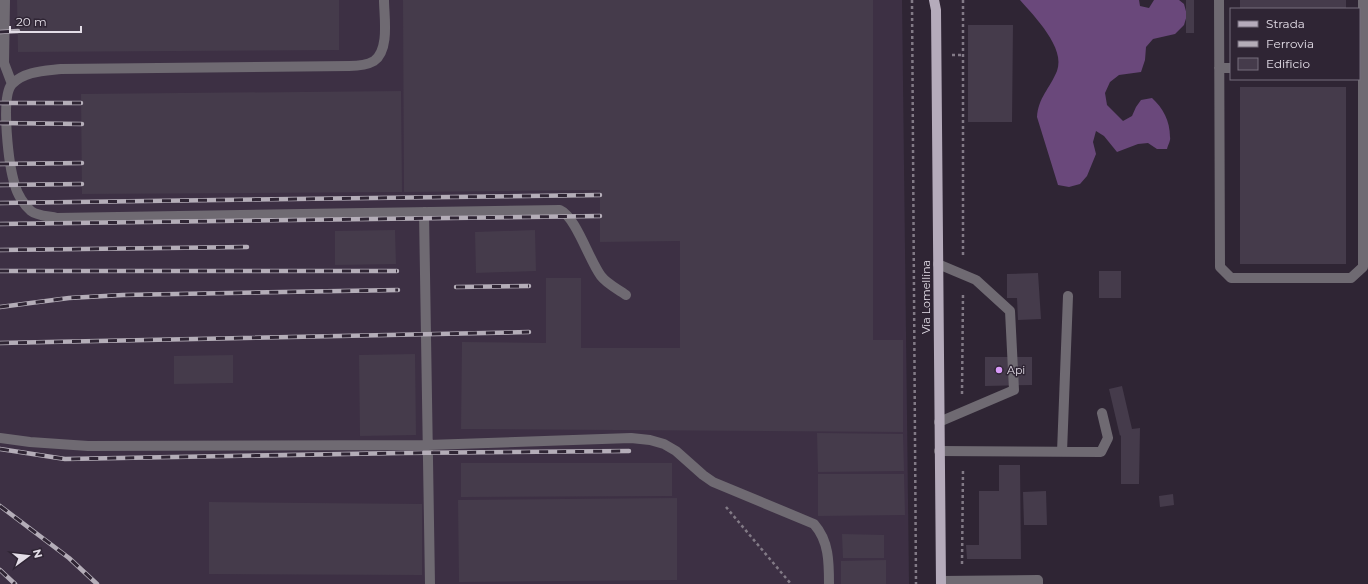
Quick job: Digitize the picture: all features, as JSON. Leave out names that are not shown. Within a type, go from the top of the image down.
[{"type":"main road","name":"Via Lomellina","points":[[936,3],[941,583]]},
{"type":"lane","points":[[5,0],[4,63],[12,84]]},
{"type":"lane","points":[[384,0],[385,35],[383,47],[380,54],[374,61],[364,65],[334,67],[61,69],[35,72],[23,76],[12,84],[7,94],[6,114],[8,154],[16,190],[30,210],[36,214],[57,218],[560,210],[564,212],[572,221],[589,256],[602,277],[626,295]]},
{"type":"lane","points":[[1219,0],[1220,267],[1231,278],[1352,278],[1363,267],[1361,68],[1363,0]]},
{"type":"lane","points":[[1219,68],[1230,68]]},
{"type":"lane","points":[[424,212],[430,584]]},
{"type":"lane","points":[[938,264],[976,280],[1010,311],[1014,390],[939,422]]},
{"type":"lane","points":[[1062,452],[1068,296]]},
{"type":"lane","points":[[939,451],[1102,452],[1108,438],[1102,413]]},
{"type":"lane","points":[[0,438],[30,442],[88,446],[428,445],[631,438],[650,440],[664,444],[676,451],[698,471],[713,482],[814,524],[820,531],[826,544],[829,561],[829,584]]},
{"type":"lane","points":[[941,583],[1038,580],[1038,584]]},
{"type":"path","points":[[912,0],[916,584]]},
{"type":"path","points":[[713,482],[718,497],[791,584]]},
{"type":"shaded area","points":[[0,0],[902,0],[909,584],[0,584]]},
{"type":"shaded area","points":[[1020,0],[1139,0],[1140,6],[1149,8],[1154,0],[1179,0],[1184,4],[1187,15],[1184,25],[1175,34],[1153,39],[1146,47],[1145,60],[1141,72],[1119,75],[1110,82],[1105,93],[1107,105],[1123,121],[1132,116],[1141,100],[1152,98],[1163,111],[1169,126],[1170,141],[1167,149],[1157,149],[1148,143],[1138,144],[1117,152],[1104,136],[1096,131],[1093,142],[1096,154],[1087,176],[1080,184],[1069,187],[1058,185],[1037,117],[1042,99],[1057,71],[1059,62],[1057,52],[1040,23]]},
{"type":"building","points":[[17,0],[339,0],[339,50],[18,52]]},
{"type":"building","points":[[403,0],[873,0],[873,340],[903,340],[903,432],[461,429],[462,342],[546,343],[546,278],[581,278],[581,348],[680,348],[680,241],[600,242],[600,190],[404,192]]},
{"type":"building","points":[[1186,0],[1194,0],[1194,33],[1186,33]]},
{"type":"building","points":[[1240,0],[1346,0],[1346,8],[1240,8]]},
{"type":"building","points":[[968,25],[1013,25],[1012,122],[968,122]]},
{"type":"building","points":[[1240,87],[1346,87],[1346,264],[1240,264]]},
{"type":"building","points":[[401,91],[402,192],[82,194],[81,94]]},
{"type":"building","points":[[395,230],[396,264],[335,265],[335,231]]},
{"type":"building","points":[[535,230],[536,271],[476,273],[475,232]]},
{"type":"building","points":[[1099,271],[1121,271],[1121,298],[1099,298]]},
{"type":"building","points":[[1038,273],[1041,319],[1018,320],[1017,298],[1007,298],[1007,274]]},
{"type":"building","points":[[415,354],[416,435],[360,436],[359,355]]},
{"type":"building","points":[[233,355],[233,383],[174,384],[174,356]]},
{"type":"building","points":[[985,357],[1032,357],[1032,385],[985,386]]},
{"type":"building","points":[[1122,386],[1132,429],[1140,428],[1139,484],[1121,484],[1121,435],[1120,436],[1109,389]]},
{"type":"building","points":[[817,433],[903,434],[904,471],[818,472]]},
{"type":"building","points":[[461,463],[672,463],[672,496],[461,497]]},
{"type":"building","points":[[999,465],[1020,465],[1021,559],[967,559],[966,545],[979,545],[979,491],[999,491]]},
{"type":"building","points":[[818,474],[904,474],[905,515],[818,516]]},
{"type":"building","points":[[1046,491],[1047,525],[1024,525],[1023,492]]},
{"type":"building","points":[[1173,494],[1174,505],[1160,507],[1159,496]]},
{"type":"building","points":[[677,498],[677,580],[459,582],[458,500]]},
{"type":"building","points":[[209,502],[422,504],[422,575],[209,574]]},
{"type":"building","points":[[842,534],[884,535],[884,558],[843,558]]},
{"type":"building","points":[[886,560],[886,584],[841,584],[841,561]]},
{"type":"railway","points":[[0,32],[18,31]]},
{"type":"railway","points":[[0,103],[81,103]]},
{"type":"railway","points":[[0,123],[82,124]]},
{"type":"railway","points":[[0,164],[82,163]]},
{"type":"railway","points":[[0,185],[82,184]]},
{"type":"railway","points":[[0,203],[600,195]]},
{"type":"railway","points":[[0,224],[600,216]]},
{"type":"railway","points":[[0,250],[247,247]]},
{"type":"railway","points":[[0,271],[397,271]]},
{"type":"railway","points":[[456,287],[529,286]]},
{"type":"railway","points":[[0,307],[69,298],[123,295],[398,290]]},
{"type":"railway","points":[[0,343],[529,332]]},
{"type":"railway","points":[[0,449],[65,459],[401,453],[629,451]]},
{"type":"railway","points":[[0,506],[69,558],[97,584]]},
{"type":"railway","points":[[0,570],[15,584]]},
{"type":"place","name":"Api","points":[[999,370]]}]
